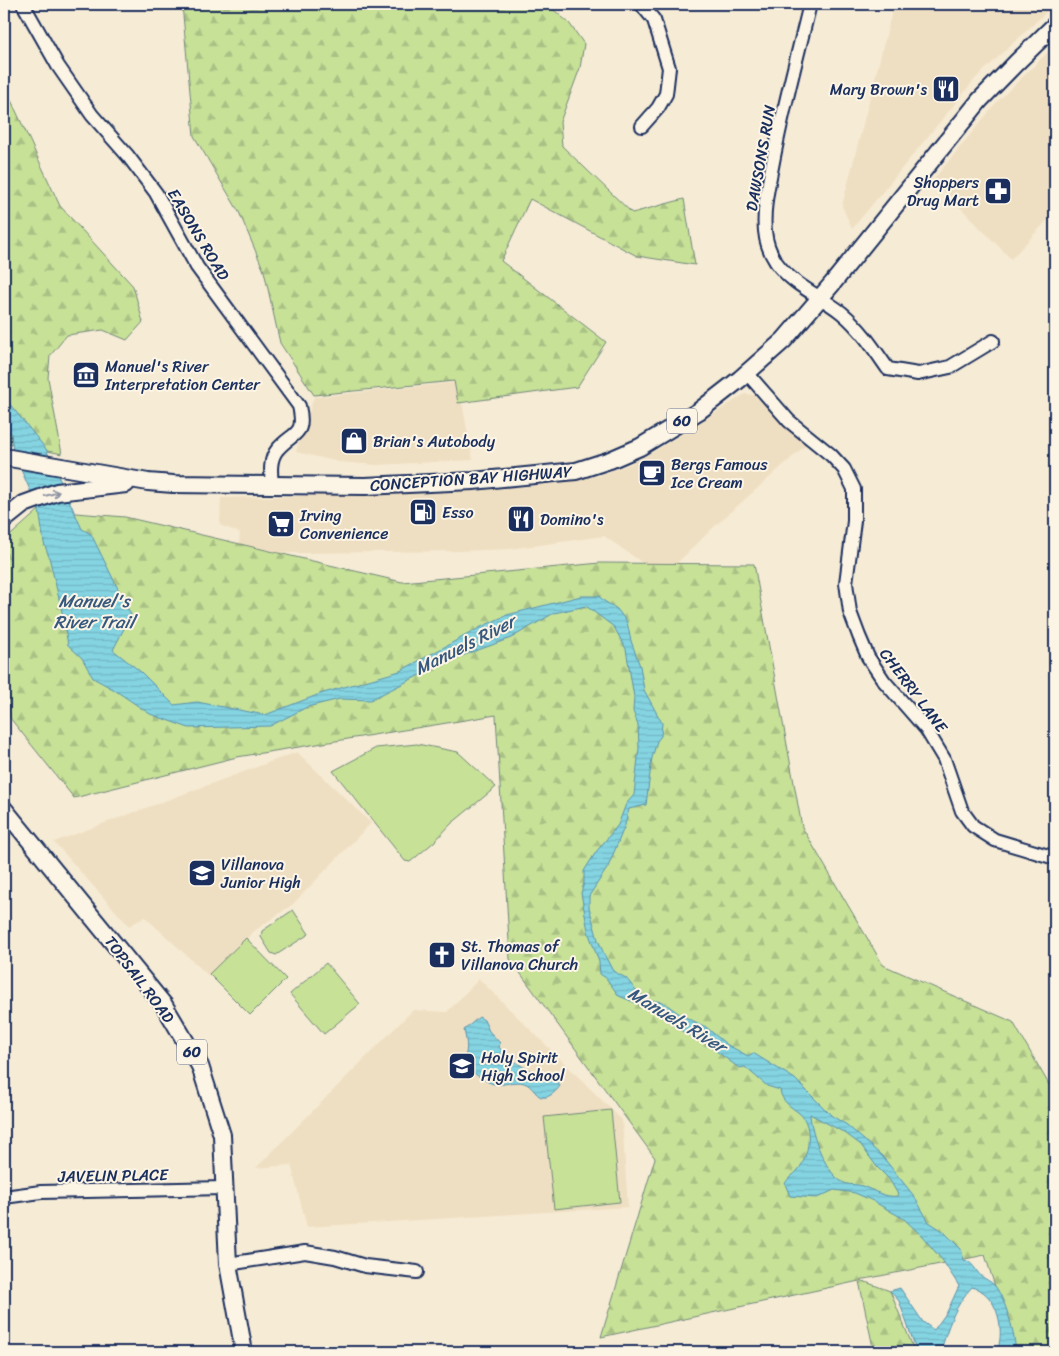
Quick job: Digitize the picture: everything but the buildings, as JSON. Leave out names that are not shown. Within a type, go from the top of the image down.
[{"type":"main road","name":"CONCEPTION BAY HIGHWAY","points":[[8,458],[148,482],[365,486],[473,480],[576,471],[610,460],[640,447],[699,411],[747,373],[784,340],[838,277],[980,100],[1055,25]]},
{"type":"main road","points":[[4,520],[24,504],[57,492],[148,482]]},
{"type":"main road","name":"TOPSAIL ROAD","points":[[4,809],[164,1005],[200,1066],[222,1135],[228,1264],[244,1352]]},
{"type":"street","name":"EASONS ROAD","points":[[23,4],[58,66],[92,115],[128,156],[156,193],[197,267],[299,406],[302,418],[300,428],[291,439],[276,451],[271,463],[272,485]]},
{"type":"street","points":[[641,4],[654,20],[669,68],[666,94],[658,108],[642,126]]},
{"type":"street","name":"DAWSONS RUN","points":[[810,4],[776,145],[766,210],[765,230],[767,246],[776,262],[786,274],[842,313],[863,334],[888,369],[918,374],[950,367],[993,341]]},
{"type":"street","name":"CHERRY LANE","points":[[747,373],[789,421],[831,455],[844,469],[854,489],[854,522],[846,582],[850,612],[858,636],[868,657],[884,681],[926,729],[944,759],[962,811],[973,826],[994,840],[1055,858]]},
{"type":"street","name":"JAVELIN PLACE","points":[[4,1196],[41,1192],[224,1188]]},
{"type":"street","points":[[228,1264],[305,1252],[365,1266],[417,1272]]},
{"type":"shaded area","points":[[894,4],[1055,4],[976,78],[852,229],[842,206]]},
{"type":"shaded area","points":[[1055,45],[1055,212],[1011,259],[933,180],[997,102]]},
{"type":"shaded area","points":[[458,382],[473,460],[377,465],[339,462],[296,452],[314,397]]},
{"type":"shaded area","points":[[745,394],[754,395],[806,445],[715,526],[663,577],[604,536],[510,549],[238,554],[240,533],[220,525],[221,498],[457,492],[554,484],[598,476],[630,464],[660,448]]},
{"type":"shaded area","name":"Villanova Junior High","points":[[297,752],[371,823],[293,904],[253,932],[210,977],[145,917],[129,926],[54,842]]},
{"type":"shaded area","name":"Holy Spirit High School","points":[[479,979],[622,1120],[628,1207],[307,1227],[291,1165],[256,1168],[413,1010],[447,1012]]},
{"type":"green space","points":[[182,4],[547,4],[569,23],[584,44],[580,68],[560,122],[562,146],[632,213],[684,199],[695,265],[637,256],[530,199],[501,261],[606,342],[577,387],[458,403],[454,381],[314,395],[280,343],[264,271],[239,212],[194,136]]},
{"type":"green space","points":[[4,85],[60,206],[133,286],[143,322],[127,340],[103,330],[67,335],[50,356],[48,378],[62,454],[4,442]]},
{"type":"green space","points":[[39,510],[125,517],[402,582],[600,563],[754,564],[802,827],[883,965],[1013,1022],[1055,1095],[1055,1352],[1016,1352],[985,1255],[860,1280],[890,1291],[915,1352],[874,1352],[859,1281],[601,1337],[655,1158],[510,959],[496,715],[237,757],[74,798],[10,718],[4,635],[4,541]]},
{"type":"green space","points":[[417,744],[458,752],[496,787],[451,824],[434,842],[410,862],[405,861],[333,771],[376,748]]},
{"type":"green space","points":[[293,910],[309,934],[276,955],[271,953],[261,937],[262,931]]},
{"type":"green space","points":[[246,938],[286,979],[250,1015],[209,974]]},
{"type":"green space","points":[[326,963],[360,1004],[324,1034],[290,994]]},
{"type":"green space","points":[[611,1110],[620,1202],[554,1209],[544,1117]]},
{"type":"water","name":"Manuel's River Trail","points":[[4,397],[46,449],[82,529],[91,534],[131,615],[113,650],[141,672],[174,705],[197,702],[265,715],[320,694],[400,671],[507,615],[581,596],[599,596],[617,609],[627,622],[631,641],[640,666],[644,690],[662,723],[661,736],[657,741],[652,758],[646,805],[629,809],[625,825],[608,867],[589,896],[589,907],[598,940],[613,971],[626,978],[648,1000],[663,1002],[681,1015],[706,1027],[726,1044],[748,1056],[753,1053],[795,1079],[832,1116],[847,1125],[882,1156],[914,1196],[929,1222],[943,1231],[961,1249],[964,1260],[972,1264],[981,1276],[998,1290],[1012,1327],[1015,1352],[997,1352],[1000,1328],[997,1312],[983,1292],[972,1287],[966,1293],[952,1317],[941,1352],[917,1352],[899,1301],[890,1291],[900,1288],[923,1322],[934,1330],[947,1312],[959,1286],[943,1261],[922,1236],[904,1219],[855,1193],[834,1190],[817,1198],[790,1196],[785,1184],[802,1164],[807,1149],[808,1133],[804,1118],[785,1101],[780,1090],[767,1086],[745,1067],[739,1068],[704,1042],[682,1031],[646,1007],[619,996],[606,978],[600,974],[599,962],[588,931],[581,893],[584,883],[584,871],[596,852],[618,825],[626,804],[634,795],[639,748],[638,725],[633,711],[634,697],[626,649],[614,627],[586,606],[554,613],[511,638],[448,661],[370,700],[340,699],[307,707],[270,726],[189,728],[150,714],[93,678],[82,658],[68,645],[61,607],[44,543],[39,510],[13,452],[11,433],[4,427]],"holes":[[[810,1114],[845,1133],[861,1145],[877,1167],[889,1179],[899,1196],[884,1195],[862,1186],[847,1184],[839,1180],[832,1173],[821,1154],[813,1132]]]},
{"type":"water","points":[[479,1017],[484,1020],[489,1031],[500,1043],[499,1047],[505,1055],[537,1076],[557,1080],[560,1086],[558,1089],[549,1096],[542,1097],[524,1083],[491,1083],[461,1064],[467,1048],[464,1030]]},
{"type":"place","name":"Mary Brown's","points":[[946,89]]},
{"type":"place","name":"Shoppers Drug Mart","points":[[998,191]]},
{"type":"place","name":"Manuel's River Interpretation Center","points":[[86,375]]},
{"type":"place","name":"Brian's Autobody","points":[[354,441]]},
{"type":"place","name":"Bergs Famous Ice Cream","points":[[652,473]]},
{"type":"place","name":"Esso","points":[[423,512]]},
{"type":"place","name":"Domino's","points":[[521,519]]},
{"type":"place","name":"Irving Convenience","points":[[281,524]]},
{"type":"place","name":"Villanova Junior High","points":[[202,873]]},
{"type":"place","name":"St. Thomas of Villanova Church","points":[[442,955]]},
{"type":"place","name":"Holy Spirit High School","points":[[462,1066]]},
{"type":"water label","name":"Manuels River","points":[[465,645]]},
{"type":"water label","name":"Manuels River","points":[[677,1020]]}]
